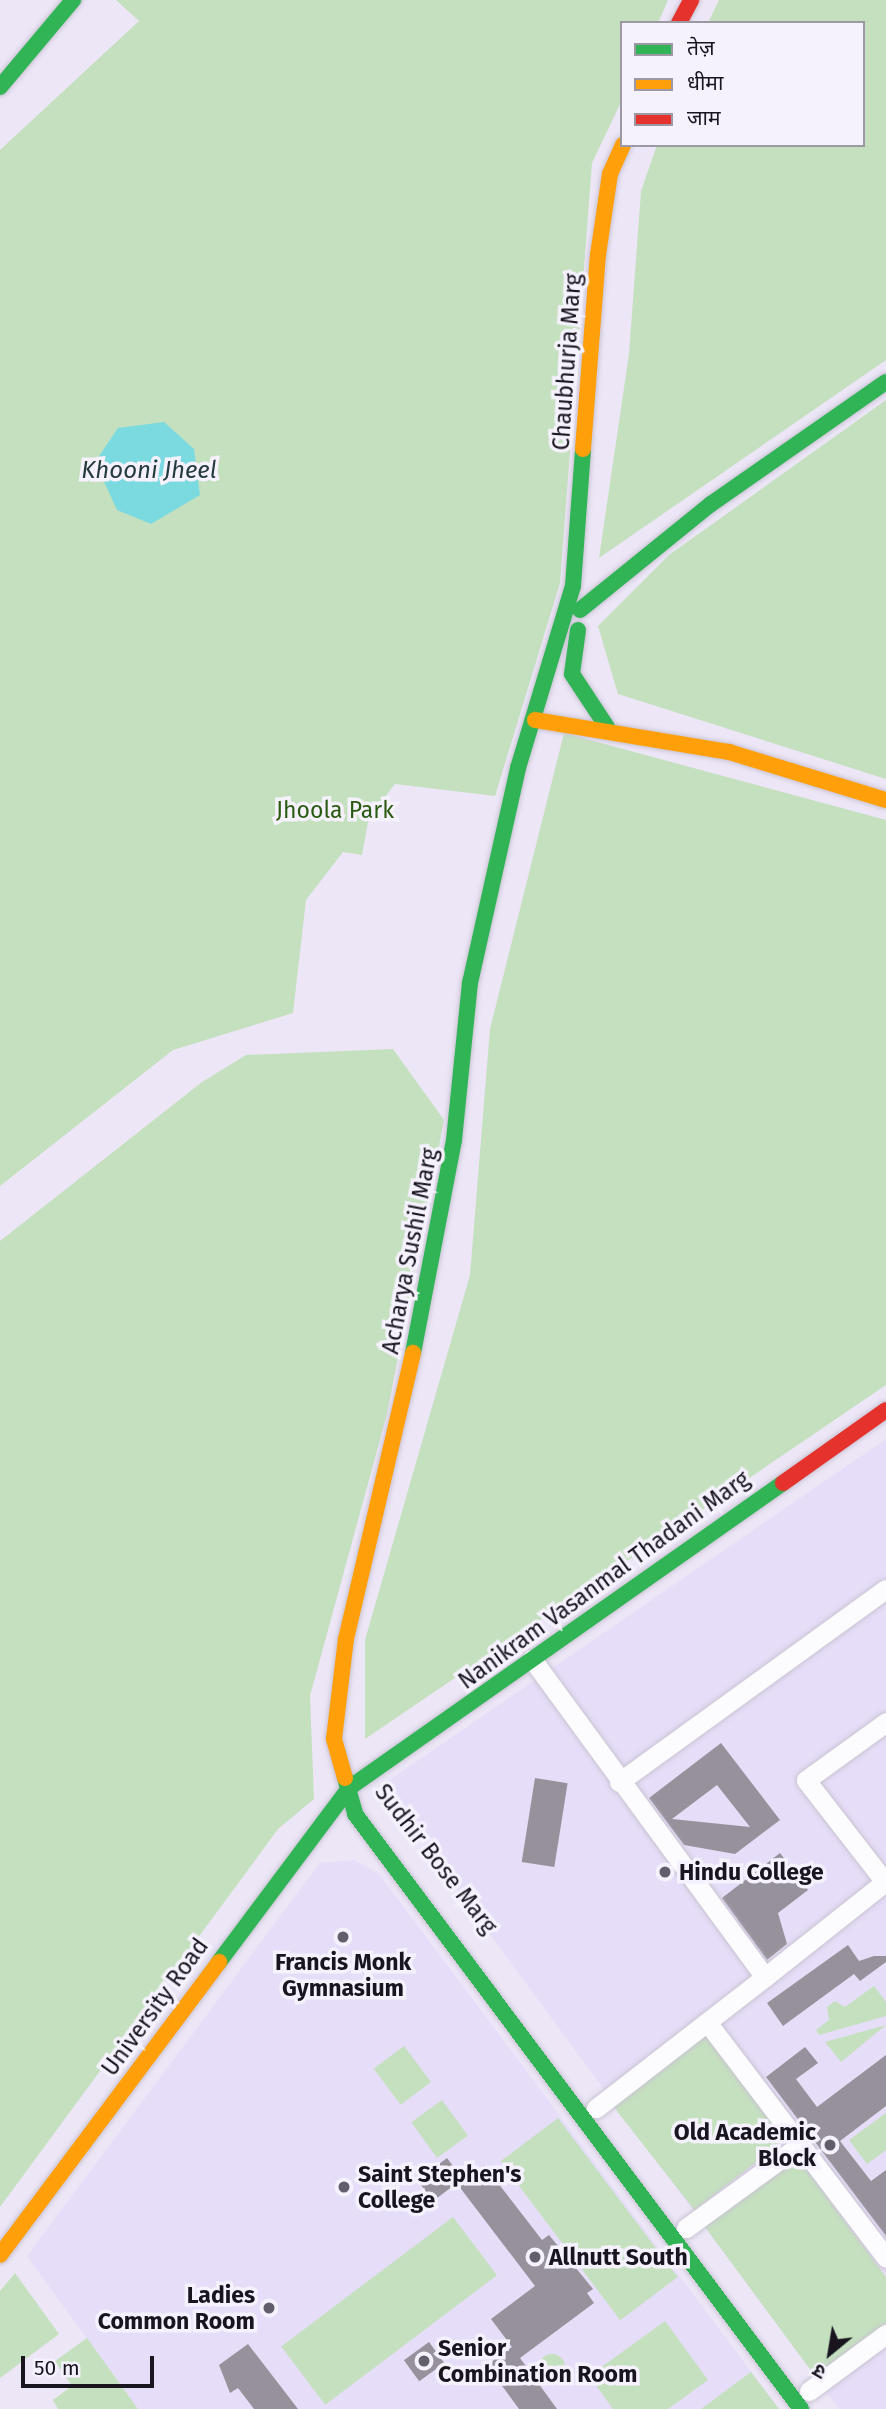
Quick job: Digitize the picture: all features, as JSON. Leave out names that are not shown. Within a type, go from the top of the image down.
[{"type":"street","points":[[0,87],[73,0]]},
{"type":"street","points":[[680,21],[691,0]]},
{"type":"street","name":"Chaubhurja Marg","points":[[573,586],[598,255],[610,174],[622,147]]},
{"type":"street","points":[[580,610],[710,503],[886,382]]},
{"type":"street","points":[[573,586],[580,610],[572,674],[607,727]]},
{"type":"street","name":"Acharya Sushil Marg","points":[[349,1787],[334,1739],[346,1639],[428,1289],[454,1140],[470,984],[518,768],[535,720],[573,586]]},
{"type":"street","points":[[535,720],[607,727],[729,752],[886,800]]},
{"type":"street","name":"Nanikram Vasanmal Thadani Marg","points":[[349,1787],[886,1410]]},
{"type":"street","points":[[619,1782],[886,1589]]},
{"type":"street","points":[[532,1659],[619,1782],[765,1977]]},
{"type":"street","points":[[596,2108],[886,1882],[806,1780],[886,1721]]},
{"type":"street","name":"Sudhir Bose Marg","points":[[349,1787],[367,1801],[686,2228],[805,2400]]},
{"type":"street","name":"Sudhir Bose Marg","points":[[349,1787],[355,1814],[805,2400],[822,2409]]},
{"type":"street","name":"University Road","points":[[0,2255],[349,1787]]},
{"type":"street","points":[[707,2022],[886,2258]]},
{"type":"street","points":[[686,2228],[800,2145]]},
{"type":"street","points":[[805,2400],[886,2334]]},
{"type":"shaded area","name":"Hindu College","points":[[886,1439],[886,2409],[839,2409],[381,1786]]},
{"type":"shaded area","name":"Saint Stephen's College","points":[[354,1860],[379,1874],[779,2409],[138,2409],[27,2256],[320,1863]]},
{"type":"green space","name":"Jhoola Park","points":[[116,0],[668,0],[659,21],[620,21],[620,104],[592,163],[560,583],[495,796],[395,784],[369,817],[362,855],[343,852],[306,900],[293,1013],[173,1050],[0,1186],[0,150],[139,21]]},
{"type":"green space","points":[[719,0],[886,0],[886,360],[599,558],[629,354],[641,191],[656,147],[865,147],[865,21],[709,21]]},
{"type":"green space","points":[[886,400],[886,779],[618,694],[598,626],[669,555]]},
{"type":"green space","points":[[564,733],[886,820],[886,1385],[365,1739],[365,1640],[470,1275],[490,1029]]},
{"type":"green space","points":[[393,1049],[444,1120],[387,1414],[310,1696],[314,1799],[278,1829],[0,2207],[0,1241],[202,1082],[246,1055]]},
{"type":"green space","points":[[874,1986],[886,2002],[886,2016],[819,2035],[816,2030],[829,2020],[827,2007],[835,2001],[845,2007]]},
{"type":"green space","points":[[886,2025],[841,2062],[825,2042]]},
{"type":"green space","points":[[704,2034],[786,2139],[694,2210],[613,2105]]},
{"type":"green space","points":[[404,2046],[431,2082],[401,2105],[374,2069]]},
{"type":"green space","points":[[442,2100],[468,2136],[437,2158],[411,2122]]},
{"type":"green space","points":[[886,2113],[886,2150],[867,2164],[849,2140]]},
{"type":"green space","points":[[558,2118],[678,2277],[620,2320],[500,2161]]},
{"type":"green space","points":[[791,2158],[804,2166],[886,2277],[886,2323],[815,2376],[702,2223]]},
{"type":"green space","points":[[453,2217],[497,2275],[325,2405],[281,2346]]},
{"type":"green space","points":[[15,2273],[59,2334],[0,2378],[0,2291]]},
{"type":"green space","points":[[665,2321],[708,2380],[668,2409],[613,2409],[589,2376]]},
{"type":"green space","points":[[87,2338],[138,2409],[58,2409],[53,2400],[72,2386],[55,2361]]},
{"type":"green space","points":[[552,2354],[561,2358],[565,2367],[561,2376],[552,2380],[543,2376],[539,2367],[543,2358]]},
{"type":"green space","points":[[751,2372],[779,2409],[701,2409]]},
{"type":"water","name":"Khooni Jheel","points":[[164,422],[194,449],[200,495],[151,524],[117,510],[95,462],[118,428]]},
{"type":"building","points":[[721,1743],[780,1820],[735,1854],[684,1845],[649,1798]],"holes":[[[717,1785],[750,1827],[672,1819]]]},
{"type":"building","points":[[535,1778],[568,1783],[554,1867],[522,1862]]},
{"type":"building","points":[[780,1853],[808,1890],[778,1913],[787,1944],[767,1960],[722,1898]]},
{"type":"building","points":[[848,1945],[859,1961],[874,1956],[886,1956],[886,1962],[860,1981],[854,1974],[783,2026],[767,2003]]},
{"type":"building","name":"Old Academic Block","points":[[805,2047],[818,2063],[796,2079],[817,2107],[886,2055],[886,2106],[840,2141],[871,2181],[886,2170],[886,2236],[766,2077]]},
{"type":"building","points":[[447,2158],[463,2179],[433,2201],[417,2180]]},
{"type":"building","name":"Allnutt South","points":[[484,2165],[542,2240],[549,2235],[593,2289],[587,2293],[594,2303],[520,2358],[557,2409],[519,2409],[487,2365],[512,2347],[491,2319],[535,2286],[458,2185]]},
{"type":"building","name":"Senior Combination Room","points":[[429,2342],[444,2363],[419,2381],[404,2360]]},
{"type":"building","points":[[248,2344],[298,2409],[254,2409],[238,2388],[230,2393],[219,2365]]},
{"type":"traffic: fast","points":[[0,87],[73,0]]},
{"type":"traffic: fast","points":[[580,610],[711,504],[886,382]]},
{"type":"traffic: fast","points":[[413,1353],[454,1140],[470,983],[518,768],[573,586],[583,449]]},
{"type":"traffic: fast","points":[[578,630],[572,674],[607,727]]},
{"type":"traffic: fast","points":[[219,1962],[349,1788],[783,1483]]},
{"type":"traffic: fast","points":[[345,1778],[355,1814],[801,2409]]},
{"type":"traffic: slow","points":[[583,449],[598,255],[610,174],[622,147]]},
{"type":"traffic: slow","points":[[535,720],[729,752],[886,800]]},
{"type":"traffic: slow","points":[[345,1778],[334,1739],[346,1639],[413,1353]]},
{"type":"traffic: slow","points":[[0,2255],[219,1962]]},
{"type":"traffic: jam","points":[[680,21],[691,0]]},
{"type":"traffic: jam","points":[[783,1483],[886,1410]]},
{"type":"place","name":"Hindu College","points":[[665,1872]]},
{"type":"place","name":"Francis Monk Gymnasium","points":[[343,1937]]},
{"type":"place","name":"Old Academic Block","points":[[830,2145]]},
{"type":"place","name":"Saint Stephen's College","points":[[344,2187]]},
{"type":"place","name":"Allnutt South","points":[[535,2257]]},
{"type":"place","name":"Ladies Common Room","points":[[269,2308]]},
{"type":"place","name":"Senior Combination Room","points":[[424,2361]]}]
